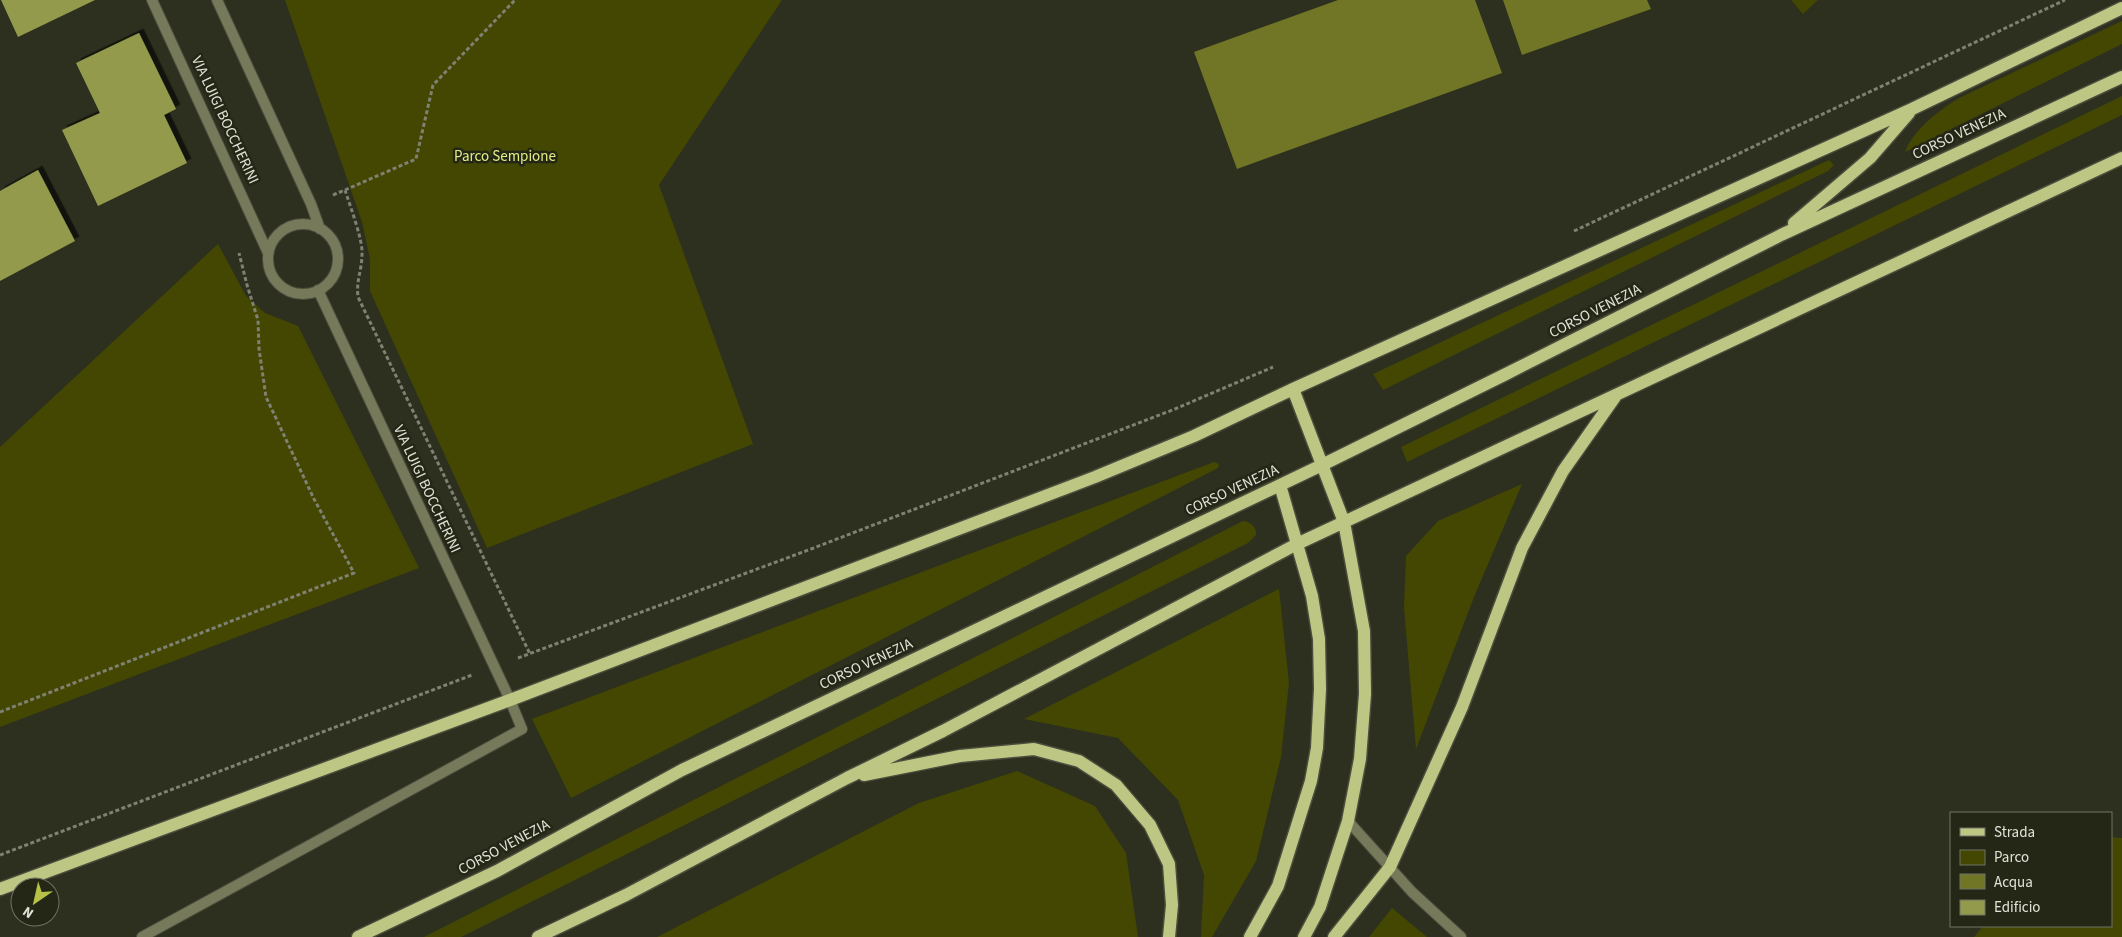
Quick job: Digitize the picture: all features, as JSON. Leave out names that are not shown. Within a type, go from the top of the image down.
[{"type":"main road","points":[[0,889],[510,700],[1095,477],[1194,436],[1293,389],[1912,109],[2122,8]]},
{"type":"main road","name":"CORSO VENEZIA","points":[[358,937],[497,871],[682,770],[1280,486],[1781,235],[2122,77]]},
{"type":"main road","points":[[1781,235],[1870,158],[1912,109]]},
{"type":"main road","points":[[538,937],[626,895],[846,778],[943,731],[1297,544],[2122,158]]},
{"type":"main road","points":[[1293,389],[1344,522],[1364,631],[1365,694],[1360,759],[1348,821],[1320,907],[1304,937]]},
{"type":"main road","points":[[1334,937],[1390,867],[1462,708],[1522,548],[1563,471],[1615,396]]},
{"type":"main road","points":[[1250,937],[1278,886],[1311,781],[1317,748],[1320,639],[1312,596],[1280,486]]},
{"type":"main road","points":[[846,778],[960,756],[1034,749],[1079,761],[1116,784],[1150,825],[1169,864],[1172,905],[1169,937]]},
{"type":"street","name":"VIA LUIGI BOCCHERINI","points":[[152,0],[268,253]]},
{"type":"street","points":[[217,0],[320,229]]},
{"type":"street","points":[[302,224],[320,229],[329,236],[334,245],[337,260],[333,276],[327,284],[307,294],[286,290],[271,275],[268,264],[268,253],[276,236],[292,226],[302,224]]},
{"type":"street","name":"VIA LUIGI BOCCHERINI","points":[[142,937],[522,730],[510,700],[318,290]]},
{"type":"street","points":[[1348,821],[1412,892],[1461,937]]},
{"type":"path","points":[[345,190],[416,159],[432,85],[515,0]]},
{"type":"path","points":[[1569,233],[2065,0]]},
{"type":"path","points":[[358,297],[530,654]]},
{"type":"path","points":[[0,712],[354,574],[314,499],[266,398],[258,320]]},
{"type":"path","points":[[522,656],[1156,416],[1274,367]]},
{"type":"path","points":[[0,855],[476,673]]},
{"type":"green space","name":"Parco Sempione","points":[[285,0],[782,0],[659,185],[753,444],[487,548],[370,291],[370,259],[362,222]]},
{"type":"green space","points":[[1791,0],[1818,0],[1803,14]]},
{"type":"green space","points":[[2122,21],[2122,44],[1905,152],[1921,128],[1935,115],[1959,98]]},
{"type":"green space","points":[[2122,96],[2122,115],[1407,462],[1401,447]]},
{"type":"green space","points":[[1829,160],[1834,165],[1828,171],[1383,390],[1373,374]]},
{"type":"green space","points":[[218,244],[246,296],[265,313],[298,326],[419,568],[0,727],[0,447]]},
{"type":"green space","points":[[1214,462],[1219,464],[1218,468],[571,798],[532,719]]},
{"type":"green space","points":[[1522,484],[1474,597],[1416,749],[1404,608],[1406,556],[1438,521]]},
{"type":"green space","points":[[1243,521],[1249,522],[1256,530],[1256,535],[1248,543],[461,937],[424,937]]},
{"type":"green space","points":[[1279,589],[1289,683],[1281,757],[1256,861],[1212,937],[1201,937],[1204,875],[1178,800],[1118,738],[1024,719]]},
{"type":"green space","points":[[1017,771],[1095,806],[1126,853],[1138,937],[657,937],[919,803]]},
{"type":"green space","points":[[2112,837],[2122,838],[2122,937],[1974,937],[1982,927],[2112,927]]},
{"type":"green space","points":[[1392,908],[1427,937],[1369,937]]},
{"type":"water","points":[[1338,0],[1475,0],[1502,73],[1237,169],[1194,52]]},
{"type":"water","points":[[1503,0],[1647,0],[1651,9],[1522,55]]},
{"type":"building","points":[[1,0],[95,0],[18,37]]},
{"type":"building","points":[[139,33],[176,109],[164,115],[187,163],[98,206],[62,130],[100,113],[76,63]]},
{"type":"building","points":[[38,170],[75,241],[0,281],[0,191]]}]
